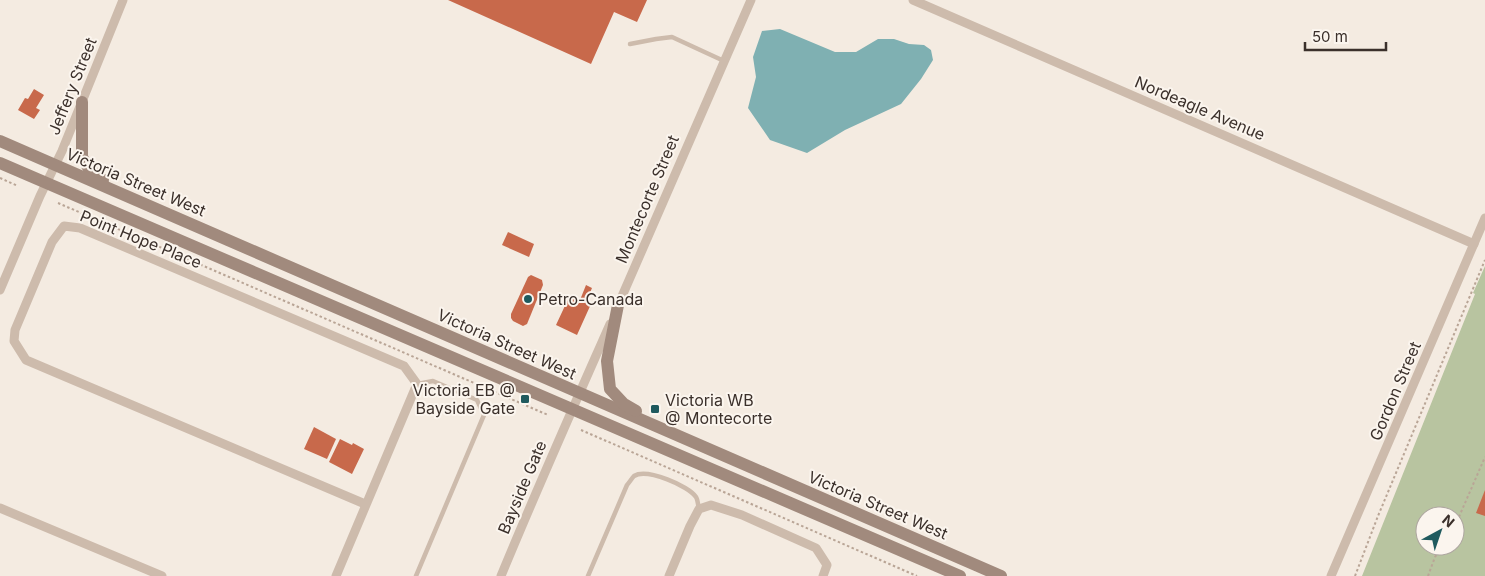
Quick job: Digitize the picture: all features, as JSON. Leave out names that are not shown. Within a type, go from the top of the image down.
[{"type":"main road","points":[[82,102],[82,157],[89,169],[117,191]]},
{"type":"main road","name":"Victoria Street West","points":[[0,141],[1001,576]]},
{"type":"main road","name":"Victoria Street West","points":[[0,163],[960,576]]},
{"type":"main road","points":[[618,305],[607,361],[610,389],[624,404],[682,438]]},
{"type":"street","name":"Jeffery Street","points":[[0,290],[82,102],[123,0]]},
{"type":"street","name":"Montecorte Street","points":[[572,410],[751,0]]},
{"type":"street","name":"Nordeagle Avenue","points":[[913,0],[1474,244]]},
{"type":"street","name":"Gordon Street","points":[[1332,576],[1485,218]]},
{"type":"street","name":"Point Hope Place","points":[[366,504],[26,360],[14,341],[14,330],[52,242],[64,226],[80,228],[404,366],[417,384]]},
{"type":"street","points":[[336,576],[417,384]]},
{"type":"street","name":"Bayside Gate","points":[[501,576],[572,410]]},
{"type":"street","points":[[668,576],[699,509],[711,505],[742,515],[816,548],[827,565],[823,576]]},
{"type":"street","points":[[0,508],[162,576]]},
{"type":"lane","points":[[630,44],[672,37],[724,61]]},
{"type":"lane","points":[[416,576],[484,414],[477,400],[433,381],[417,384]]},
{"type":"lane","points":[[588,576],[627,485],[634,476],[645,473],[660,476],[686,489],[696,498],[699,509]]},
{"type":"path","points":[[0,178],[18,186]]},
{"type":"path","points":[[58,203],[548,416]]},
{"type":"path","points":[[1355,576],[1378,516],[1485,260]]},
{"type":"path","points":[[580,430],[917,576]]},
{"type":"path","points":[[1464,506],[1485,457]]},
{"type":"path","points":[[1428,576],[1437,556]]},
{"type":"green space","points":[[1485,266],[1485,576],[1362,576],[1475,294],[1473,293]]},
{"type":"water","points":[[780,29],[835,52],[856,52],[878,39],[894,39],[909,44],[924,45],[931,50],[933,60],[901,104],[845,130],[807,153],[770,140],[748,108],[756,77],[753,57],[762,31]]},
{"type":"building","points":[[448,0],[647,0],[637,22],[614,12],[591,64]]},
{"type":"building","points":[[34,89],[44,95],[36,108],[40,110],[34,119],[18,110],[25,98],[28,99]]},
{"type":"building","points":[[508,232],[534,244],[529,257],[502,245]]},
{"type":"building","points":[[531,275],[542,280],[543,285],[527,324],[523,326],[513,321],[511,314],[528,277]]},
{"type":"building","points":[[586,285],[592,288],[586,302],[591,304],[577,335],[556,325],[570,295],[580,300]]},
{"type":"building","points":[[314,427],[336,439],[327,459],[304,449]]},
{"type":"building","points":[[340,439],[364,449],[352,474],[329,462]]},
{"type":"building","points":[[1485,490],[1485,516],[1476,513]]},
{"type":"place","name":"Petro-Canada","points":[[528,299]]},
{"type":"place","name":"Victoria EB @ Bayside Gate","points":[[525,399]]},
{"type":"place","name":"Victoria WB @ Montecorte","points":[[655,409]]}]
